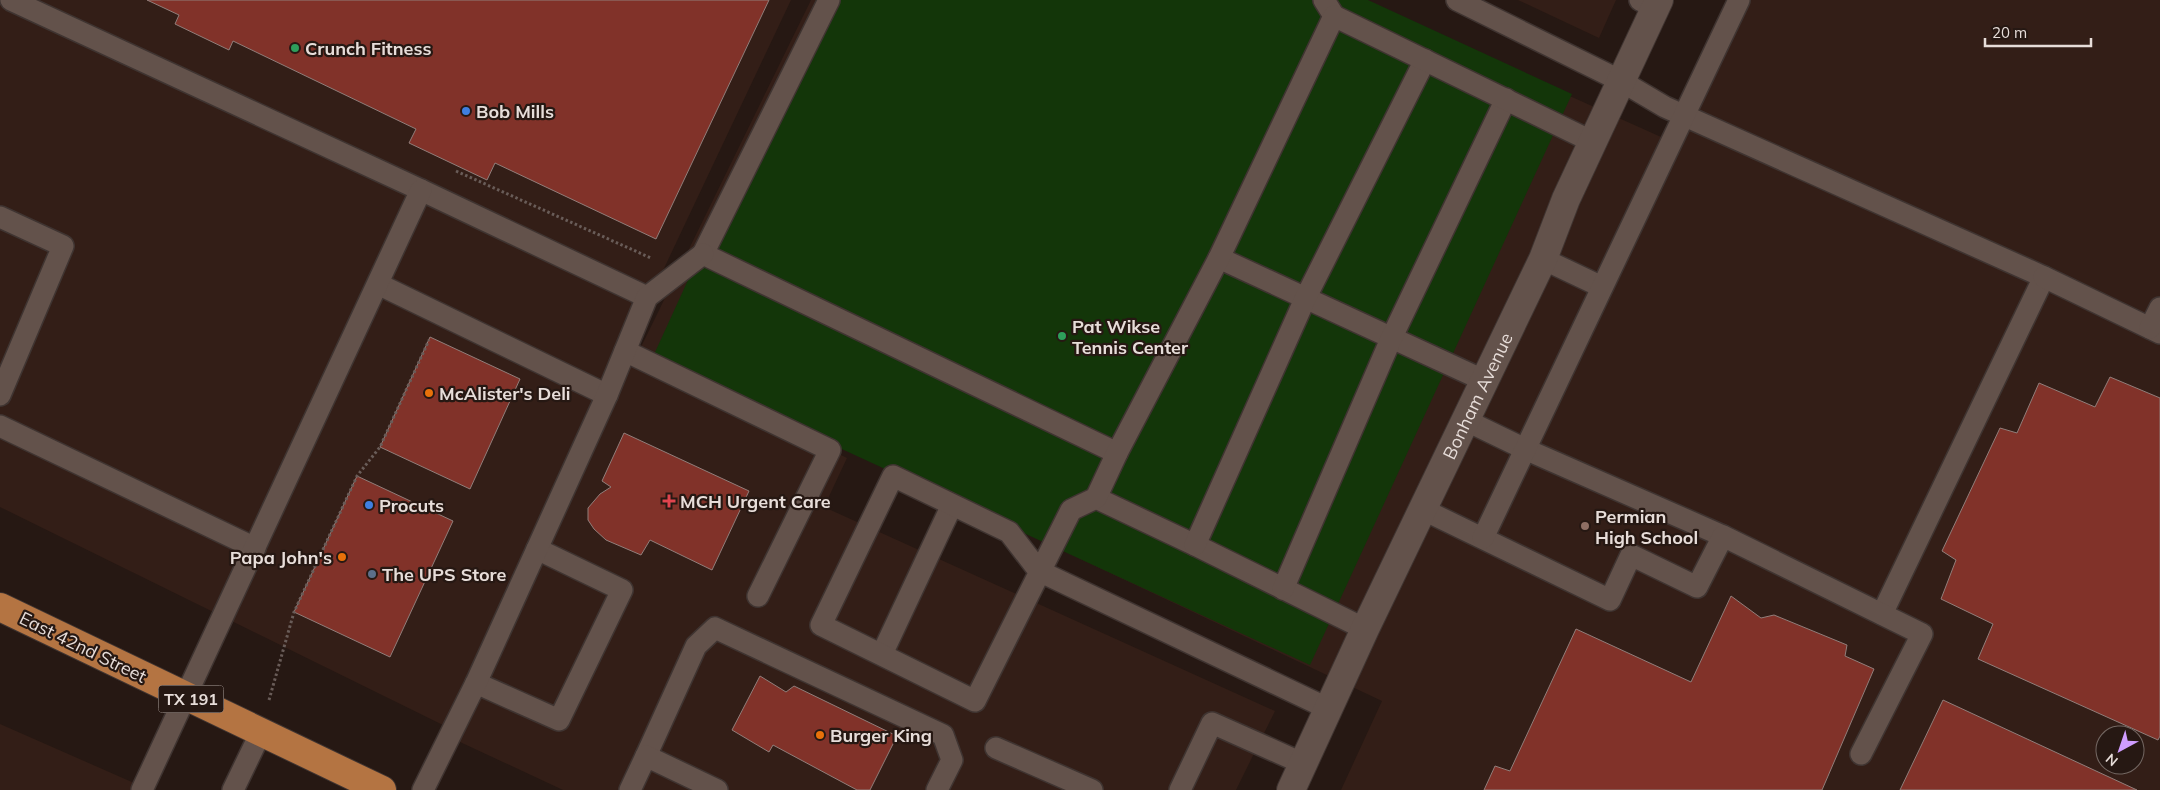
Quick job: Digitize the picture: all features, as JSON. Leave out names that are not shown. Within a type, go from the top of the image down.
[{"type":"highway","name":"East 42nd Street","points":[[0,607],[382,790]]},
{"type":"street","name":"Bonham Avenue","points":[[1292,790],[1330,710],[1365,629],[1483,380],[1543,259],[1566,199],[1621,81],[1652,3]]},
{"type":"lane","points":[[12,0],[647,297]]},
{"type":"lane","points":[[423,790],[476,683],[537,549],[606,395],[647,297],[703,254],[829,0]]},
{"type":"lane","points":[[1457,0],[1621,81],[1665,107],[2044,277],[2155,331],[2160,308]]},
{"type":"lane","points":[[1483,538],[1739,0]]},
{"type":"lane","points":[[1330,710],[1039,571],[1009,532],[893,476],[821,625],[975,701],[1039,571],[1071,510],[1096,498],[1117,453],[1219,258],[1329,8],[1425,60],[1593,142]]},
{"type":"lane","points":[[1195,544],[1305,299],[1425,60]]},
{"type":"lane","points":[[1283,588],[1391,339],[1506,99]]},
{"type":"lane","points":[[142,790],[421,190]]},
{"type":"lane","points":[[0,217],[63,246],[0,395]]},
{"type":"lane","points":[[703,254],[1117,453]]},
{"type":"lane","points":[[1219,258],[1483,380]]},
{"type":"lane","points":[[1543,259],[1602,287]]},
{"type":"lane","points":[[1882,614],[2044,277]]},
{"type":"lane","points":[[378,284],[606,395]]},
{"type":"lane","points":[[625,351],[830,450],[758,596]]},
{"type":"lane","points":[[1465,420],[1525,449],[1723,536],[1922,634],[1861,754]]},
{"type":"lane","points":[[0,426],[255,548]]},
{"type":"lane","points":[[1096,498],[1195,544],[1365,629]]},
{"type":"lane","points":[[882,654],[952,504]]},
{"type":"lane","points":[[1422,509],[1610,600],[1631,555],[1697,587],[1723,536]]},
{"type":"lane","points":[[476,683],[559,720],[622,590],[537,549]]},
{"type":"lane","points":[[630,790],[696,646],[715,628],[943,735],[952,760],[937,790]]},
{"type":"lane","points":[[1180,790],[1212,723],[1304,764]]},
{"type":"lane","points":[[233,790],[261,732]]},
{"type":"lane","points":[[996,748],[1092,790]]},
{"type":"lane","points":[[646,756],[717,790]]},
{"type":"path","points":[[261,732],[294,612],[357,476],[380,447],[430,337]]},
{"type":"shaded area","points":[[0,0],[791,0],[447,727],[0,507]]},
{"type":"shaded area","name":"Permian High School","points":[[811,0],[1356,0],[1670,141],[1729,0],[2160,0],[2160,790],[1341,790],[1382,701],[639,351]]},
{"type":"shaded area","points":[[1518,0],[1616,0],[1599,38]]},
{"type":"shaded area","points":[[628,351],[847,458],[824,507],[1275,711],[1236,790],[563,790],[445,735]]},
{"type":"shaded area","points":[[0,724],[150,790],[0,790]]},
{"type":"green space","name":"Pat Wikse Tennis Center","points":[[816,0],[1368,0],[1572,94],[1310,665],[651,361]]},
{"type":"building","points":[[147,0],[769,0],[656,239],[495,163],[487,180],[409,143],[416,129],[233,41],[229,50],[175,24],[179,15]]},
{"type":"building","points":[[430,337],[520,379],[470,489],[380,447]]},
{"type":"building","points":[[2110,377],[2160,398],[2160,736],[2158,740],[2145,734],[2145,725],[2125,725],[1978,659],[1993,624],[1941,599],[1956,560],[1942,551],[2000,428],[2017,433],[2039,383],[2095,407]]},
{"type":"building","name":"MCH Urgent Care","points":[[624,433],[749,491],[712,570],[650,540],[641,555],[606,540],[594,529],[588,520],[588,508],[600,494],[611,487],[602,481]]},
{"type":"building","points":[[357,476],[453,521],[390,657],[294,612]]},
{"type":"building","points":[[1731,596],[1761,618],[1774,615],[1847,645],[1845,656],[1874,669],[1822,790],[1484,790],[1495,766],[1510,771],[1576,629],[1691,682]]},
{"type":"building","points":[[760,676],[786,692],[794,686],[897,736],[870,790],[857,790],[773,745],[769,752],[732,730]]},
{"type":"building","points":[[1943,700],[2095,771],[2095,775],[2105,775],[2137,790],[1900,790]]},
{"type":"place","name":"Crunch Fitness","points":[[295,48]]},
{"type":"place","name":"Bob Mills","points":[[466,111]]},
{"type":"place","name":"Pat Wikse Tennis Center","points":[[1062,336]]},
{"type":"place","name":"McAlister's Deli","points":[[429,393]]},
{"type":"place","name":"MCH Urgent Care","points":[[669,501]]},
{"type":"place","name":"Procuts","points":[[369,505]]},
{"type":"place","name":"Permian High School","points":[[1585,526]]},
{"type":"place","name":"Papa John's","points":[[342,557]]},
{"type":"place","name":"The UPS Store","points":[[372,574]]},
{"type":"place","name":"Burger King","points":[[820,735]]}]
